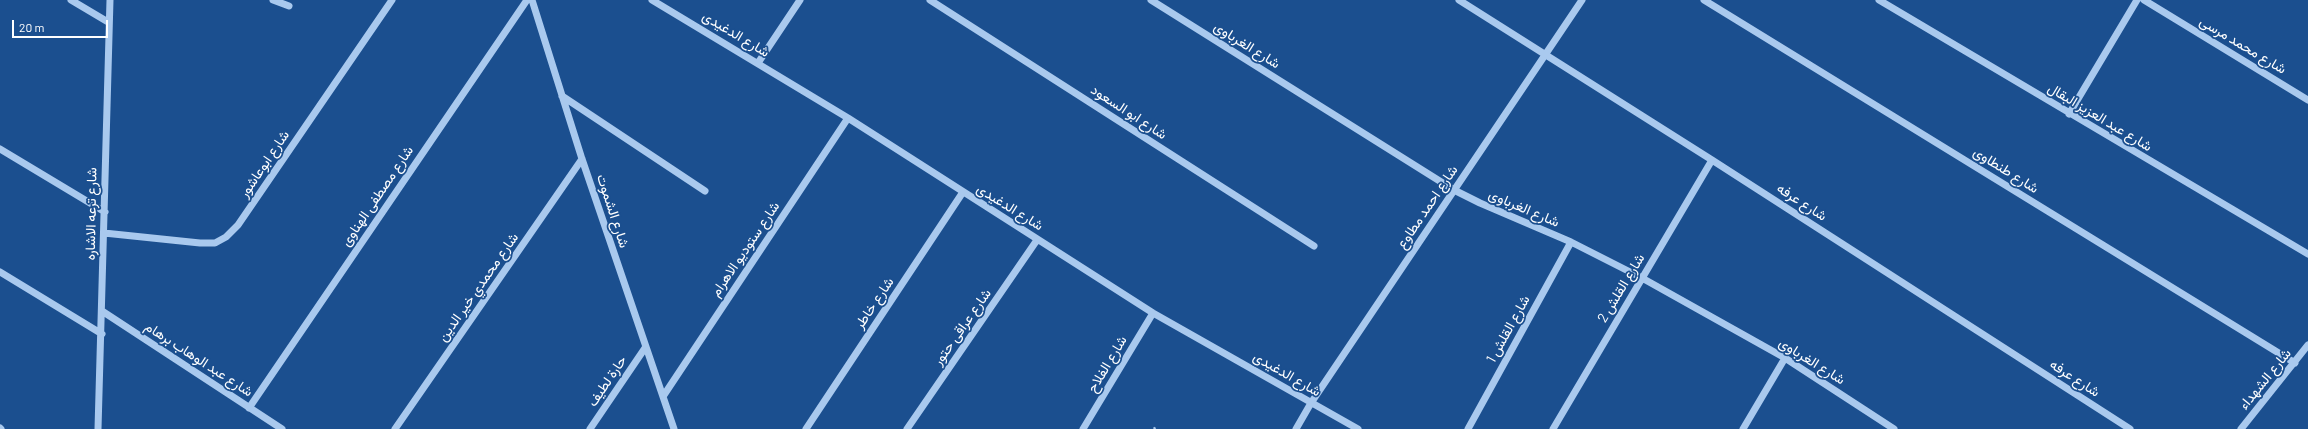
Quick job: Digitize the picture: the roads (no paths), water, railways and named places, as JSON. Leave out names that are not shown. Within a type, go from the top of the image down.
[{"type":"street","points":[[71,0],[108,22]]},
{"type":"street","name":"شارع ترعه الاشاره","points":[[98,429],[105,212],[108,22],[110,0]]},
{"type":"street","points":[[273,0],[289,6]]},
{"type":"street","name":"شارع ابوعاشور","points":[[104,233],[208,243],[215,243],[226,237],[238,225],[392,0]]},
{"type":"street","name":"شارع مصطفى الهناوى","points":[[249,408],[527,0]]},
{"type":"street","name":"شارع الشموت","points":[[532,0],[582,159],[645,348],[664,395],[674,429]]},
{"type":"street","name":"شارع الدغيدى","points":[[652,0],[848,118],[1153,313],[1358,429]]},
{"type":"street","points":[[758,63],[800,0]]},
{"type":"street","name":"شارع ابو السعود","points":[[930,0],[1314,246]]},
{"type":"street","name":"شارع الغرباوى","points":[[1151,0],[1454,190],[1480,204],[1571,242],[1642,278],[1785,358],[1894,429]]},
{"type":"street","name":"شارع عرفه","points":[[1459,0],[1712,160],[2130,429]]},
{"type":"street","name":"شارع احمد مطاوع","points":[[1296,429],[1311,403],[1582,0]]},
{"type":"street","name":"شارع طنطاوى","points":[[1704,0],[2295,363]]},
{"type":"street","name":"شارع عبد العزيز البقال","points":[[1879,0],[2069,114],[2308,254]]},
{"type":"street","points":[[2069,114],[2137,0]]},
{"type":"street","name":"شارع محمد مرسى","points":[[2144,0],[2308,100]]},
{"type":"street","points":[[562,96],[705,191]]},
{"type":"street","name":"شارع ستوديو الاهرام","points":[[664,395],[848,118]]},
{"type":"street","points":[[0,149],[105,212]]},
{"type":"street","name":"شارع محمدي خير الدين","points":[[395,429],[582,159]]},
{"type":"street","name":"شارع القلش 2","points":[[1552,429],[1712,160]]},
{"type":"street","name":"شارع خاطر","points":[[806,429],[963,192]]},
{"type":"street","name":"شارع عراقى حتور","points":[[907,429],[1037,240]]},
{"type":"street","name":"شارع القلش 1","points":[[1468,429],[1571,242]]},
{"type":"street","points":[[0,272],[102,334]]},
{"type":"street","name":"شارع عبد الوهاب برهام","points":[[102,311],[282,429]]},
{"type":"street","name":"شارع الفلاح","points":[[1083,429],[1153,313]]},
{"type":"street","name":"شارع الشهداء","points":[[2241,429],[2308,345]]},
{"type":"street","name":"حارة لطيف","points":[[590,429],[645,348]]},
{"type":"street","points":[[1743,429],[1785,358]]}]
